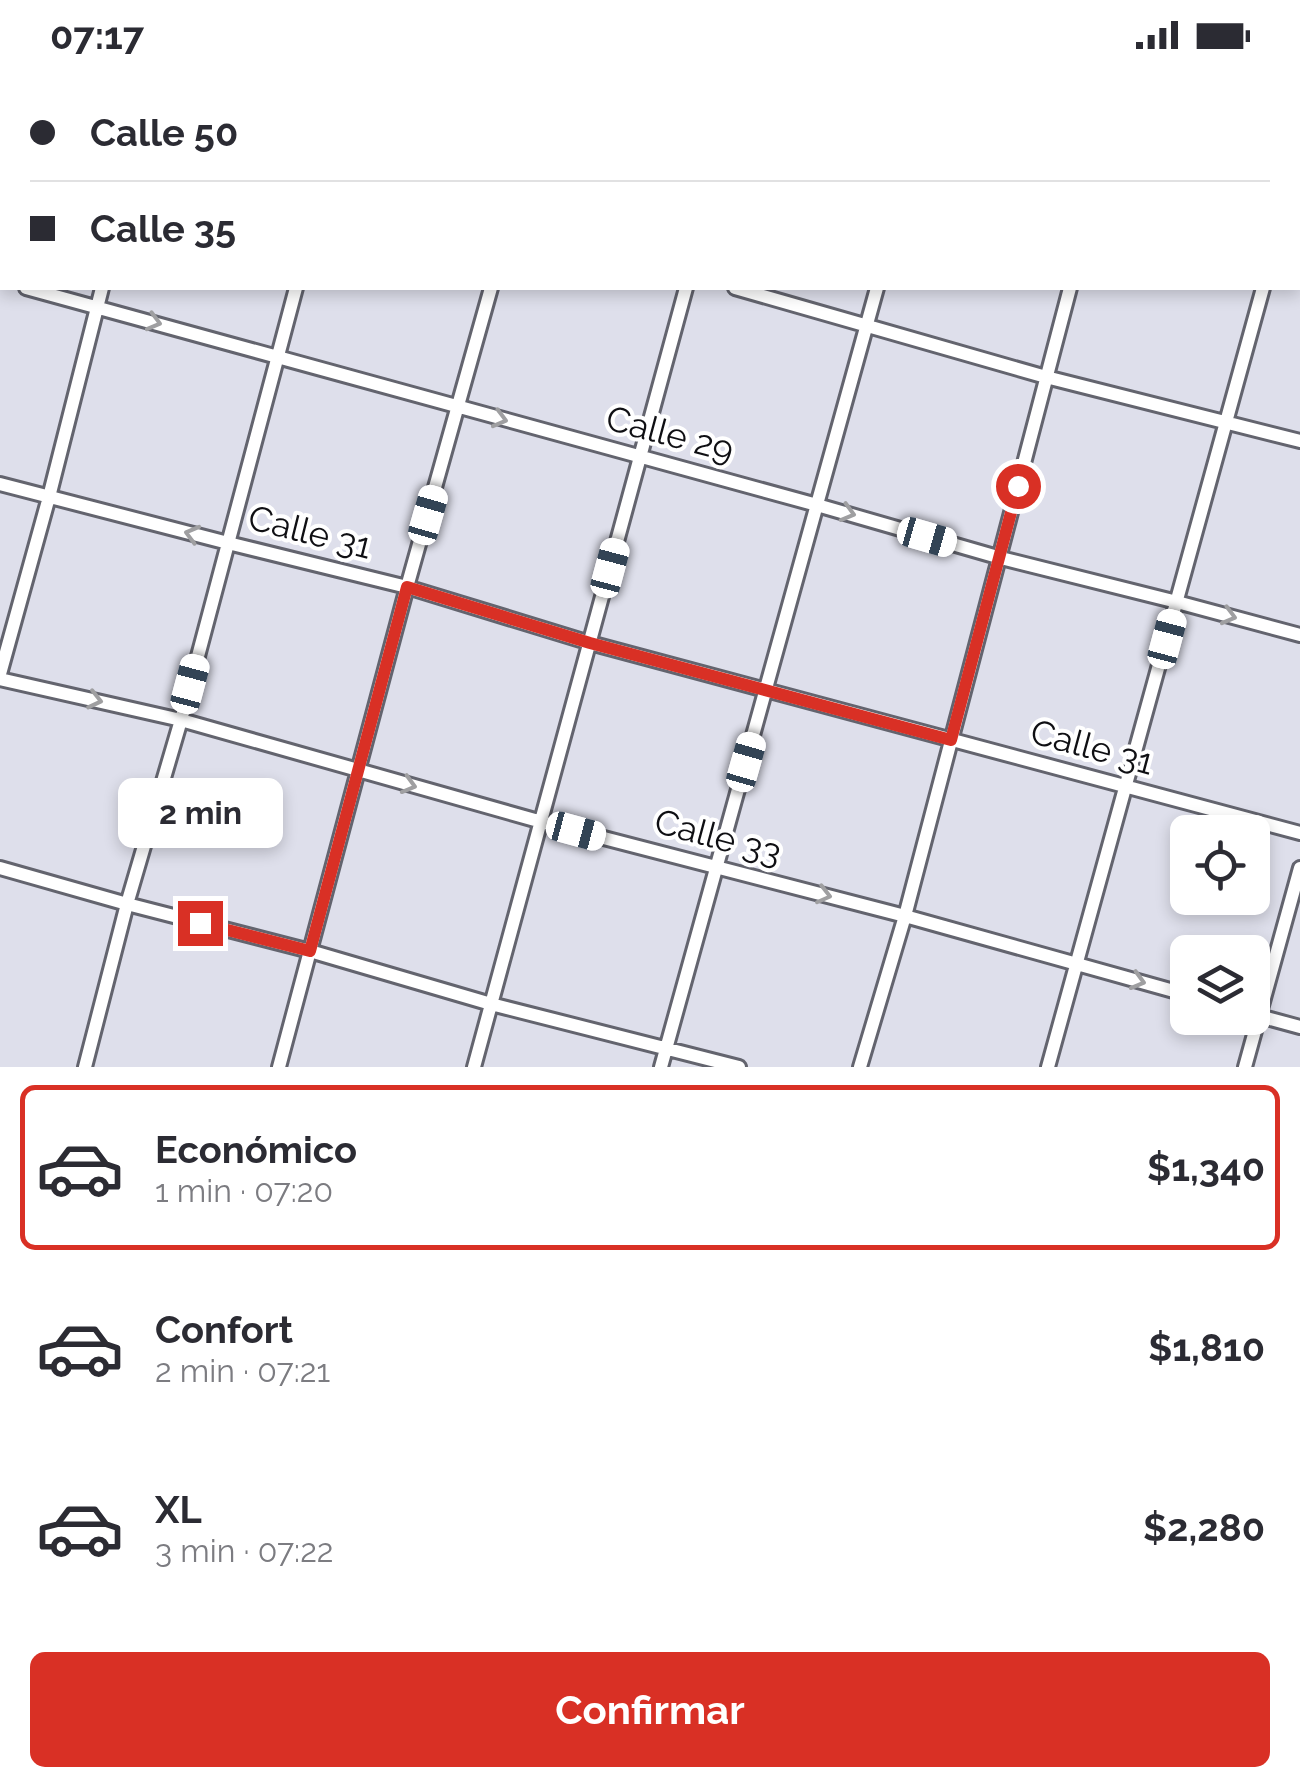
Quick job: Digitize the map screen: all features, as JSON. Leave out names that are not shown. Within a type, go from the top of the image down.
[{"type":"street","name":"Calle 29","points":[[33,290],[817,504],[1000,558],[1300,635]]},
{"type":"street","points":[[0,676],[101,290]]},
{"type":"street","points":[[85,1067],[295,290]]},
{"type":"street","points":[[279,1067],[490,290]]},
{"type":"street","points":[[474,1067],[685,290]]},
{"type":"street","points":[[742,290],[1046,377],[1300,441]]},
{"type":"street","points":[[661,1067],[877,290]]},
{"type":"street","points":[[860,1067],[905,916],[1069,290]]},
{"type":"street","points":[[1048,1067],[1262,290]]},
{"type":"street","name":"Calle 31","points":[[0,484],[407,587],[590,643],[1300,833]]},
{"type":"street","name":"Calle 33","points":[[0,676],[181,720],[542,822],[905,916],[1170,991]]},
{"type":"street","points":[[0,868],[491,1004],[738,1067]]},
{"type":"street","points":[[1270,965],[1300,868]]},
{"type":"street","points":[[1270,1018],[1300,1027]]},
{"type":"street","points":[[1245,1067],[1251,1035]]},
{"type":"route","points":[[200,923],[310,951],[407,587],[590,643],[951,740],[1018,486]]}]
